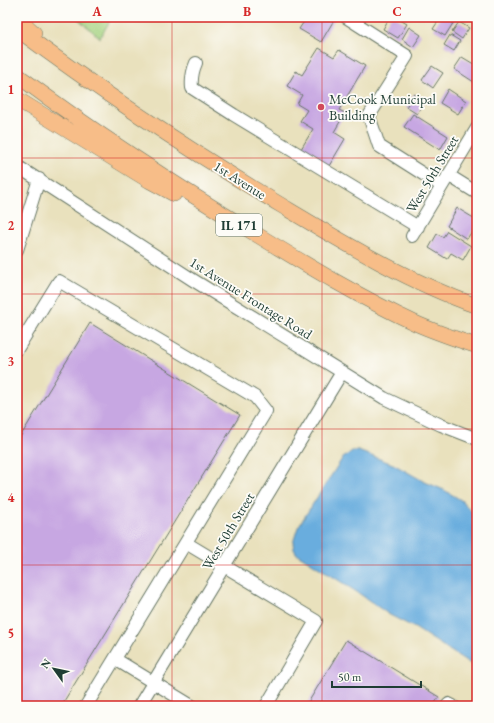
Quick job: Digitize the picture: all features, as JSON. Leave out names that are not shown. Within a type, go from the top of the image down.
[{"type":"main road","points":[[17,17],[106,92]]},
{"type":"main road","name":"1st Avenue","points":[[17,29],[106,92],[228,173],[383,264],[422,284],[477,306]]},
{"type":"main road","name":"IL 171","points":[[17,75],[100,135],[224,216],[283,251],[377,304],[416,323],[477,346]]},
{"type":"main road","points":[[17,99],[150,181],[283,251]]},
{"type":"street","points":[[349,18],[407,56],[369,116],[379,146],[445,180],[477,193]]},
{"type":"street","name":"West 50th Street","points":[[196,63],[192,72],[192,88],[415,231],[477,128]]},
{"type":"street","name":"1st Avenue Frontage Road","points":[[17,166],[193,280],[384,398],[477,440]]},
{"type":"street","points":[[18,244],[39,180]]},
{"type":"street","points":[[17,349],[59,281],[255,397],[266,411],[86,706]]},
{"type":"street","name":"West 50th Street","points":[[139,706],[342,372]]},
{"type":"street","points":[[186,543],[316,621],[266,706]]},
{"type":"street","points":[[115,659],[192,706]]},
{"type":"street","points":[[447,706],[449,704],[453,706]]},
{"type":"green space","points":[[76,17],[112,17],[100,38]]},
{"type":"water","points":[[352,451],[358,451],[393,464],[461,500],[471,511],[477,525],[477,668],[415,628],[388,614],[296,553],[293,543],[298,527],[342,459]]},
{"type":"building","points":[[307,17],[329,17],[334,20],[321,42],[299,29]]},
{"type":"building","points":[[390,17],[395,17],[407,24],[398,38],[383,29]]},
{"type":"building","points":[[441,17],[457,17],[445,36],[433,29]]},
{"type":"building","points":[[459,22],[469,28],[462,39],[452,32]]},
{"type":"building","points":[[409,27],[421,35],[413,47],[402,39]]},
{"type":"building","points":[[450,35],[460,41],[454,51],[444,45]]},
{"type":"building","name":"McCook Municipal Building","points":[[319,48],[334,57],[339,50],[365,66],[339,110],[345,113],[334,132],[345,139],[329,166],[301,149],[313,129],[300,121],[307,110],[297,104],[302,95],[287,86],[296,71],[302,75]]},
{"type":"building","points":[[462,57],[477,66],[477,84],[454,69]]},
{"type":"building","points":[[432,66],[443,73],[433,88],[422,80]]},
{"type":"building","points":[[448,89],[466,101],[458,114],[440,103]]},
{"type":"building","points":[[414,94],[425,101],[417,114],[406,107]]},
{"type":"building","points":[[413,114],[448,136],[440,150],[404,127]]},
{"type":"building","points":[[457,208],[477,220],[477,223],[467,239],[447,226]]},
{"type":"building","points":[[447,231],[471,246],[463,260],[451,253],[447,259],[429,248],[437,234],[443,237]]},
{"type":"building","points":[[90,323],[240,415],[61,706],[17,706],[17,442]]},
{"type":"building","points":[[346,640],[439,697],[433,706],[306,706]]},
{"type":"place","name":"McCook Municipal Building","points":[[321,107]]}]
